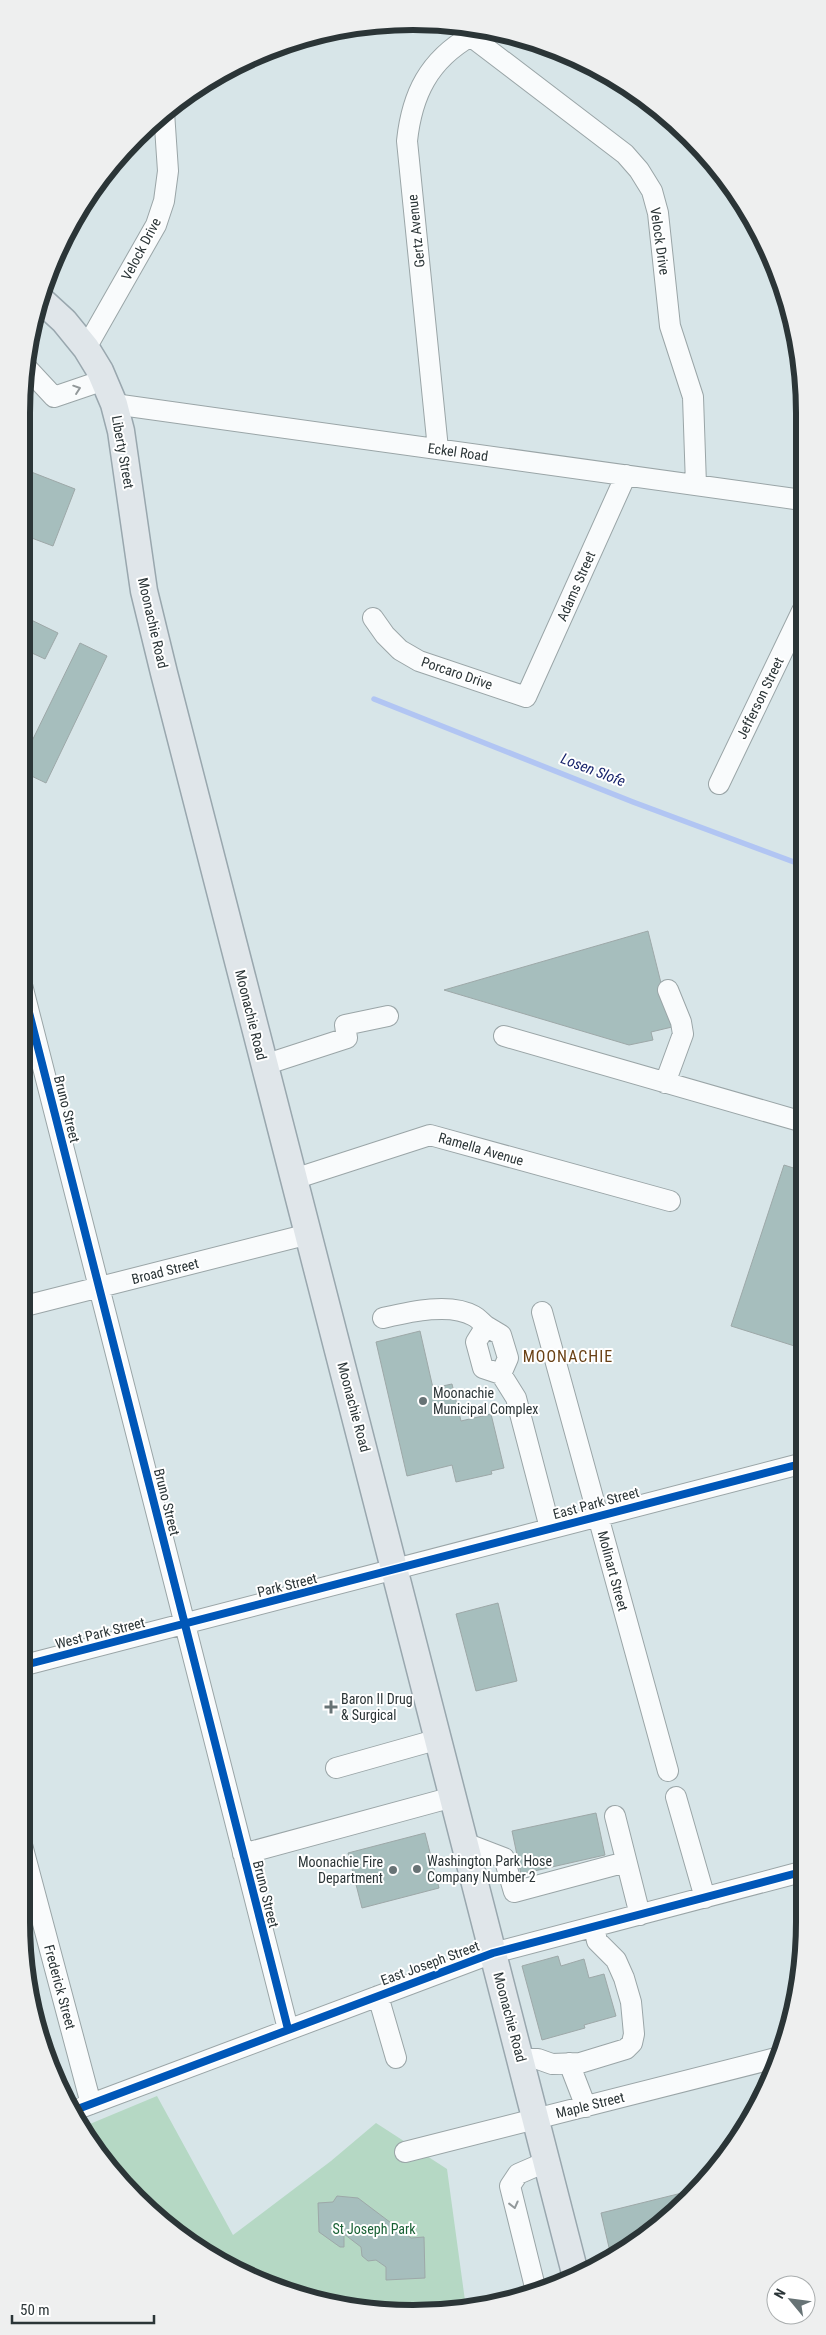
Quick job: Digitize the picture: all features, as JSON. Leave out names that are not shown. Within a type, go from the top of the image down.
[{"type":"main road","name":"Liberty Street","points":[[46,304],[64,320],[86,348],[104,380],[114,404],[121,431],[137,541]]},
{"type":"main road","name":"Moonachie Road","points":[[137,541],[150,614],[264,1064],[548,2161],[574,2270]]},
{"type":"street","name":"Gertz Avenue","points":[[438,449],[406,141],[409,117],[416,95],[428,73],[462,33]]},
{"type":"street","name":"Velock Drive","points":[[469,34],[625,154],[639,170],[652,191],[658,212],[670,326],[693,397],[696,485]]},
{"type":"street","name":"Velock Drive","points":[[86,348],[156,225],[164,201],[168,171],[165,121]]},
{"type":"street","points":[[32,374],[54,397],[104,380]]},
{"type":"street","name":"Eckel Road","points":[[114,404],[796,499]]},
{"type":"street","name":"Adams Street","points":[[526,697],[626,475]]},
{"type":"street","name":"Porcaro Drive","points":[[374,618],[385,635],[395,645],[419,661],[526,697]]},
{"type":"street","name":"Jefferson Street","points":[[719,784],[796,624]]},
{"type":"street","points":[[665,1083],[683,1034],[681,1022],[668,990]]},
{"type":"street","name":"Bruno Street","points":[[30,1016],[288,2029]]},
{"type":"street","points":[[264,1064],[347,1038],[344,1025],[388,1016]]},
{"type":"street","points":[[504,1036],[796,1120]]},
{"type":"street","name":"Ramella Avenue","points":[[294,1179],[430,1135],[670,1202]]},
{"type":"street","name":"Broad Street","points":[[30,1305],[308,1234]]},
{"type":"street","points":[[383,1318],[420,1309],[458,1310],[474,1316],[501,1335],[508,1358],[501,1374],[516,1398],[550,1528]]},
{"type":"street","name":"Molinart Street","points":[[542,1312],[668,1771]]},
{"type":"street","name":"East Park Street","points":[[396,1570],[598,1515],[796,1465]]},
{"type":"street","name":"Park Street","points":[[185,1624],[396,1570]]},
{"type":"street","name":"West Park Street","points":[[30,1664],[185,1624]]},
{"type":"street","points":[[336,1768],[439,1739]]},
{"type":"street","points":[[243,1854],[453,1797]]},
{"type":"street","points":[[676,1797],[705,1898]]},
{"type":"street","points":[[615,1816],[640,1915]]},
{"type":"street","points":[[465,1844],[504,1858],[514,1892],[626,1862]]},
{"type":"street","name":"East Joseph Street","points":[[83,2107],[493,1953],[796,1873]]},
{"type":"street","name":"Frederick Street","points":[[30,1880],[83,2107]]},
{"type":"street","points":[[521,2059],[538,2059],[552,2064],[580,2063],[626,2050],[632,2043],[634,2034],[631,2002],[624,1978],[616,1960],[597,1940],[594,1927]]},
{"type":"street","points":[[378,1996],[396,2058]]},
{"type":"street","name":"Maple Street","points":[[405,2152],[771,2059]]},
{"type":"street","points":[[569,2064],[586,2106]]},
{"type":"street","points":[[535,2285],[510,2186],[518,2174],[548,2161]]},
{"type":"green space","name":"St Joseph Park","points":[[157,2096],[233,2235],[331,2161],[376,2123],[447,2169],[465,2302],[413,2305],[363,2302],[338,2298],[290,2285],[244,2266],[200,2240],[160,2210],[125,2175],[88,2125]]},
{"type":"building","points":[[30,472],[75,489],[53,546],[30,537]]},
{"type":"building","points":[[30,619],[58,633],[45,659],[30,652]]},
{"type":"building","points":[[80,643],[107,656],[46,783],[30,775],[31,743]]},
{"type":"building","points":[[648,931],[672,1027],[651,1032],[653,1040],[629,1045],[444,990]]},
{"type":"building","points":[[784,1165],[796,1169],[796,1346],[731,1326]]},
{"type":"building","name":"Moonachie Municipal Complex","points":[[420,1331],[433,1388],[452,1384],[461,1421],[491,1414],[504,1468],[491,1471],[492,1474],[456,1482],[452,1465],[407,1476],[376,1342]]},
{"type":"building","points":[[498,1603],[517,1681],[476,1691],[456,1614]]},
{"type":"building","points":[[596,1813],[605,1855],[521,1874],[512,1831]]},
{"type":"building","name":"Moonachie Fire Department","points":[[425,1833],[439,1888],[362,1908],[348,1853]]},
{"type":"building","points":[[558,1956],[561,1966],[584,1959],[589,1978],[604,1974],[616,2016],[584,2025],[585,2028],[542,2040],[522,1966]]},
{"type":"building","points":[[685,2192],[646,2226],[610,2250],[601,2213]]},
{"type":"building","points":[[337,2196],[358,2198],[411,2238],[424,2237],[425,2278],[386,2280],[386,2267],[376,2260],[368,2261],[362,2256],[361,2247],[344,2234],[344,2247],[340,2247],[319,2232],[318,2203],[333,2202]]},
{"type":"waterway","name":"Losen Slofe","points":[[374,699],[633,802],[796,863]]},
{"type":"cycle path","points":[[30,1016],[288,2029]]},
{"type":"cycle path","points":[[30,1664],[796,1465]]},
{"type":"cycle path","points":[[78,2109],[493,1953],[796,1873]]},
{"type":"place","name":"Moonachie Municipal Complex","points":[[423,1401]]},
{"type":"place","name":"Baron II Drug & Surgical","points":[[331,1707]]},
{"type":"place","name":"Washington Park Hose Company Number 2","points":[[417,1869]]},
{"type":"place","name":"Moonachie Fire Department","points":[[393,1870]]},
{"type":"district","name":"MOONACHIE","points":[[568,1356]]}]
